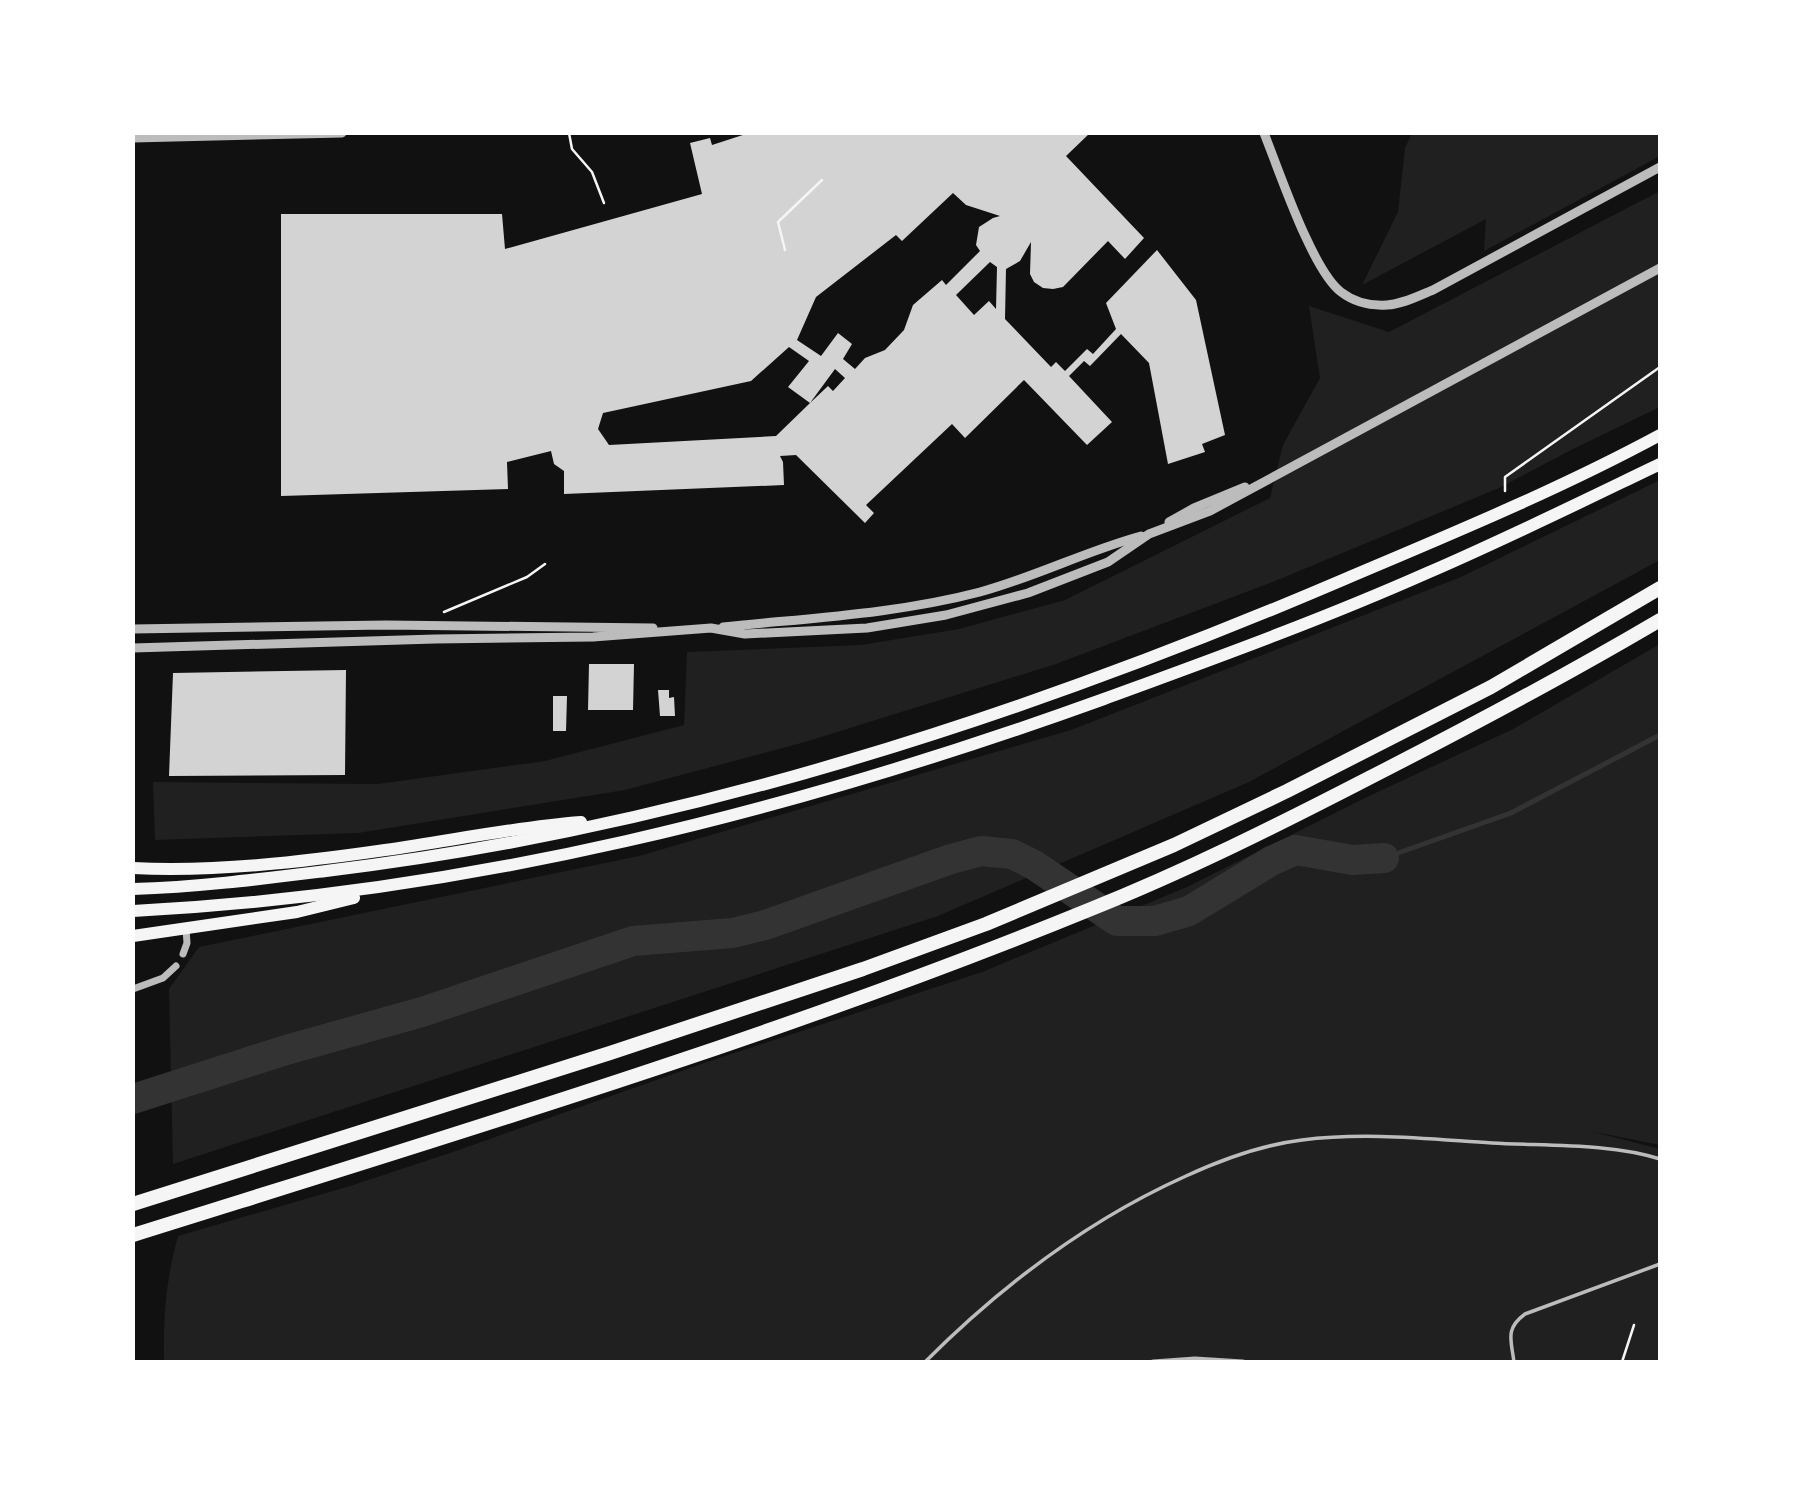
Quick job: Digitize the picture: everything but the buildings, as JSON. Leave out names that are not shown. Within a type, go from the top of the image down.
[{"type":"highway","points":[[133,889],[222,884],[416,859],[629,819],[714,798],[866,754],[1101,677],[1252,619],[1563,484],[1660,436]]},
{"type":"highway","points":[[133,936],[297,912],[409,884],[621,844],[851,783],[1036,723],[1256,644],[1427,573],[1660,464]]},
{"type":"highway","points":[[133,1204],[610,1053],[863,969],[986,924],[1174,845],[1324,772],[1491,687],[1660,588]]},
{"type":"highway","points":[[133,1237],[695,1057],[1001,944],[1144,886],[1269,829],[1465,729],[1660,620]]},
{"type":"highway","points":[[133,868],[311,860],[545,825],[629,819]]},
{"type":"highway","points":[[133,911],[261,902],[409,884]]},
{"type":"street","points":[[133,138],[342,133]]},
{"type":"street","points":[[1264,133],[1310,247],[1323,271],[1340,292],[1352,299],[1376,305],[1402,303],[1433,290],[1660,167]]},
{"type":"street","points":[[133,629],[386,625],[711,628],[745,634],[831,631],[892,625],[946,615],[1028,593],[1108,562],[1194,508],[1294,465],[1660,268]]},
{"type":"street","points":[[133,648],[593,637],[886,611],[1010,583],[1114,543],[1149,534]]},
{"type":"street","points":[[183,954],[187,943],[186,929]]},
{"type":"street","points":[[133,989],[163,978],[176,966]]},
{"type":"street","points":[[1153,1362],[1215,1359],[1243,1362]]},
{"type":"lane","points":[[925,1362],[993,1298],[1055,1251],[1128,1204],[1242,1153],[1301,1140],[1379,1135],[1616,1150],[1660,1159]]},
{"type":"lane","points":[[1514,1362],[1510,1329],[1514,1322],[1525,1314],[1660,1264]]},
{"type":"path","points":[[569,133],[572,149],[592,172],[604,203]]},
{"type":"path","points":[[785,250],[778,222],[822,180]]},
{"type":"path","points":[[1505,491],[1505,477],[1660,367]]},
{"type":"path","points":[[444,612],[527,577],[545,564]]},
{"type":"path","points":[[1622,1362],[1634,1325]]},
{"type":"shaded area","points":[[1412,133],[1660,133],[1660,156],[1484,251],[1486,219],[1362,285],[1398,212],[1405,148]]},
{"type":"shaded area","points":[[1660,191],[1660,407],[1499,488],[1275,581],[1056,664],[805,742],[625,790],[358,833],[155,840],[153,782],[378,784],[545,761],[684,725],[687,652],[861,645],[959,629],[1065,600],[1270,498],[1283,445],[1320,378],[1309,306],[1389,332]]},
{"type":"shaded area","points":[[1660,480],[1660,560],[1249,782],[938,916],[173,1164],[169,989],[199,947],[639,856],[1071,730],[1461,577]]},
{"type":"shaded area","points":[[1660,644],[1660,1145],[1590,1131],[1660,1149],[1660,1362],[164,1362],[166,1298],[178,1236],[350,1186],[710,1061],[982,972],[1187,887],[1367,797],[1513,729]]},
{"type":"waterway","points":[[1384,858],[1511,813],[1660,735]]},
{"type":"waterway","points":[[133,1099],[286,1050],[422,1012],[633,941],[733,933],[765,925],[951,859],[981,851],[1012,854],[1034,865],[1117,921],[1155,921],[1189,911],[1271,861],[1296,850],[1352,860],[1384,858]]}]
